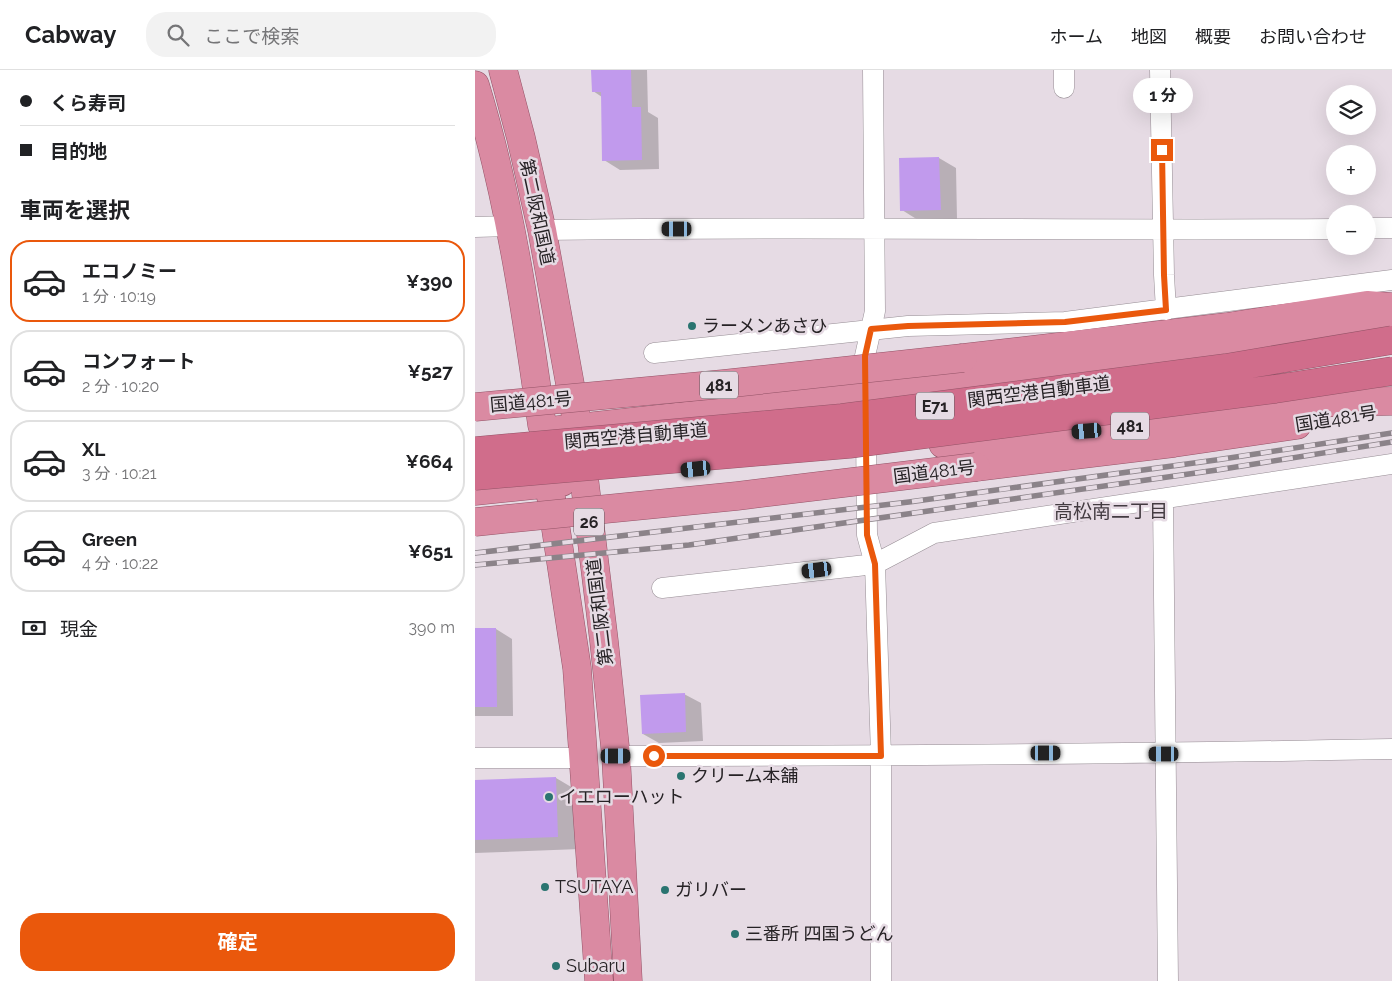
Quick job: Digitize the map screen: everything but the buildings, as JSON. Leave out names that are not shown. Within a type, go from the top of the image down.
[{"type":"highway","name":"第二阪和国道","points":[[503,70],[542,230],[578,428],[616,756],[628,981]]},
{"type":"highway","name":"第二阪和国道","points":[[475,85],[494,149],[528,326],[577,668],[585,758],[599,981]]},
{"type":"highway","name":"国道481号","points":[[475,407],[723,384],[963,358],[1227,327],[1367,305],[1392,307]]},
{"type":"highway","name":"481","points":[[475,438],[865,397],[1234,352],[1392,326]]},
{"type":"highway","name":"関西空港自動車道","points":[[475,451],[843,418],[1226,368],[1392,340]]},
{"type":"highway","name":"関西空港自動車道","points":[[475,476],[849,444],[1275,389],[1392,371]]},
{"type":"highway","name":"481","points":[[475,491],[1166,423],[1335,402],[1392,401]]},
{"type":"highway","name":"国道481号","points":[[475,522],[737,496],[1175,443],[1392,410]]},
{"type":"street","points":[[873,70],[875,311],[865,356],[865,397],[867,535],[875,564],[881,756],[881,981]]},
{"type":"street","points":[[1160,70],[1166,310]]},
{"type":"street","points":[[475,226],[510,226]]},
{"type":"street","points":[[542,230],[874,228],[1164,230],[1326,228]]},
{"type":"street","points":[[1376,228],[1392,228]]},
{"type":"street","points":[[654,353],[908,326],[1065,322],[1392,280]]},
{"type":"street","points":[[663,588],[875,564],[934,533],[1392,464]]},
{"type":"street","points":[[1163,500],[1164,754],[1168,981]]},
{"type":"street","points":[[616,756],[1164,754],[1392,749]]},
{"type":"street","points":[[475,758],[585,758]]},
{"type":"railway","points":[[475,553],[909,502],[1216,460],[1392,433]]},
{"type":"railway","points":[[475,565],[689,545],[1217,470],[1392,442]]},
{"type":"place","name":"ラーメンあさひ","points":[[692,326]]},
{"type":"place","name":"クリーム本舗","points":[[681,776]]},
{"type":"place","name":"イエローハット","points":[[549,797]]},
{"type":"place","name":"TSUTAYA","points":[[545,887]]},
{"type":"place","name":"ガリバー","points":[[665,890]]},
{"type":"place","name":"三番所 四国うどん","points":[[735,934]]},
{"type":"place","name":"Subaru","points":[[556,966]]},
{"type":"district","name":"高松南二丁目","points":[[1111,511]]},
{"type":"route","points":[[654,756],[881,756],[875,564],[867,535],[865,356],[871,329],[908,326],[1065,322],[1166,310],[1162,150]]}]
